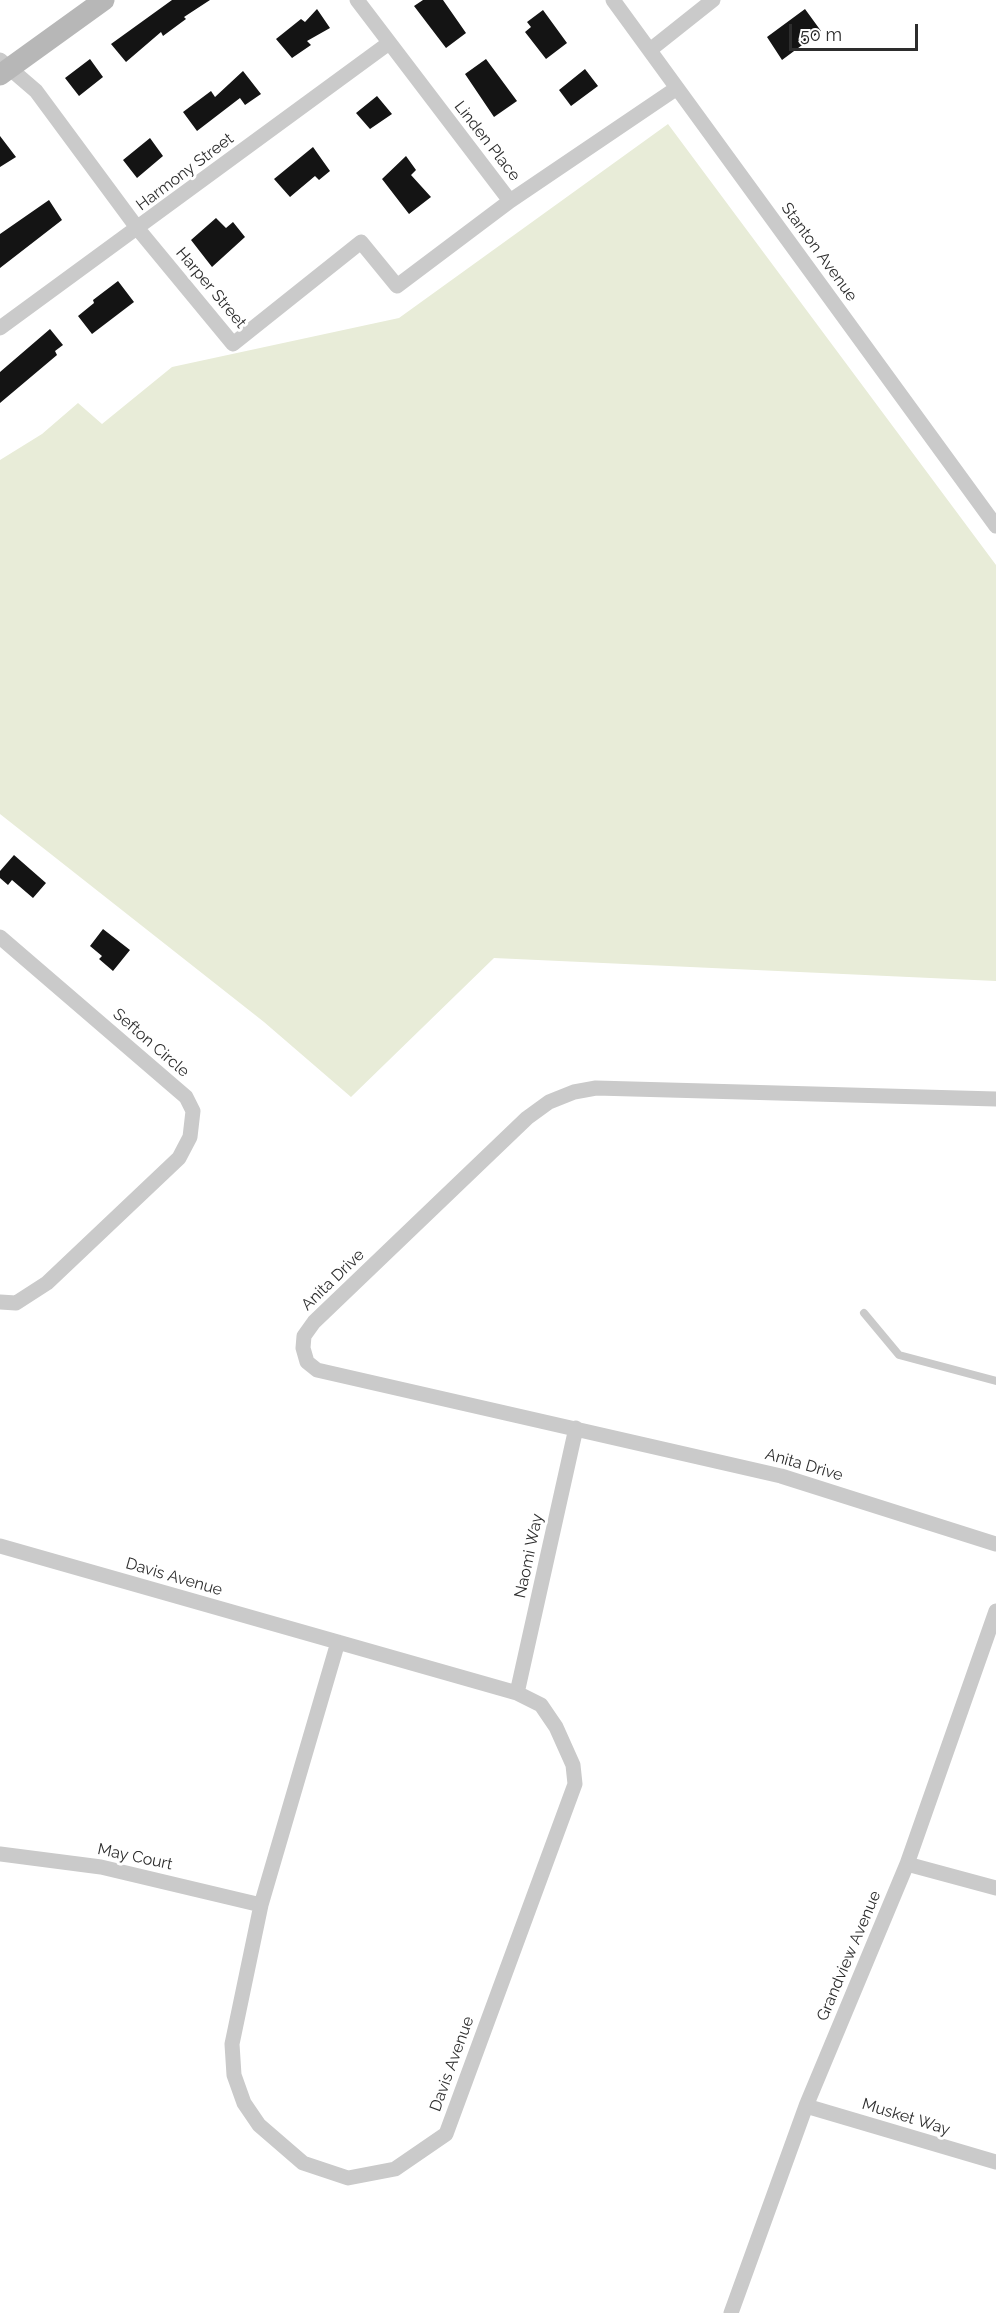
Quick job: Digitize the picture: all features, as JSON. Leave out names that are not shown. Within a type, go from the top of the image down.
[{"type":"main road","points":[[3,68],[104,0]]},
{"type":"street","name":"Linden Place","points":[[357,0],[510,201],[677,88]]},
{"type":"street","name":"Stanton Avenue","points":[[613,0],[996,526]]},
{"type":"street","points":[[650,50],[713,0]]},
{"type":"street","name":"Harmony Street","points":[[0,328],[389,43]]},
{"type":"street","name":"Harper Street","points":[[3,68],[36,91],[138,229],[233,344],[362,242],[397,286],[510,201]]},
{"type":"street","name":"Sefton Circle","points":[[0,937],[186,1097],[194,1111],[190,1137],[179,1158],[47,1283],[16,1303],[0,1302]]},
{"type":"street","name":"Anita Drive","points":[[996,1099],[596,1088],[574,1092],[549,1101],[527,1118],[314,1322],[304,1336],[303,1348],[307,1362],[317,1370],[782,1476],[996,1544]]},
{"type":"street","name":"Naomi Way","points":[[517,1693],[576,1428]]},
{"type":"street","name":"Davis Avenue","points":[[0,1546],[338,1642],[517,1693],[541,1705],[556,1727],[573,1765],[575,1784],[446,2134],[395,2169],[348,2178],[303,2163],[259,2126],[244,2103],[234,2075],[232,2044],[261,1905],[338,1642]]},
{"type":"street","name":"Grandview Avenue","points":[[731,2313],[806,2106],[907,1864],[996,1611]]},
{"type":"street","name":"May Court","points":[[0,1854],[101,1867],[261,1905]]},
{"type":"street","points":[[907,1864],[996,1888]]},
{"type":"street","name":"Musket Way","points":[[806,2106],[996,2162]]},
{"type":"lane","points":[[864,1314],[899,1355],[996,1381]]},
{"type":"green space","points":[[668,124],[996,565],[996,981],[494,958],[351,1097],[264,1022],[0,814],[0,460],[42,434],[78,403],[102,424],[172,367],[399,318]]},
{"type":"building","points":[[172,0],[210,0],[184,17],[186,19],[163,36],[161,32],[126,62],[111,44]]},
{"type":"building","points":[[423,0],[443,0],[466,33],[446,48],[414,6]]},
{"type":"building","points":[[317,9],[330,28],[307,41],[311,45],[292,58],[276,39],[301,19],[305,22]]},
{"type":"building","points":[[805,9],[821,31],[782,60],[767,37]]},
{"type":"building","points":[[543,10],[567,43],[546,59],[525,32],[531,27],[527,22]]},
{"type":"building","points":[[90,59],[103,77],[79,96],[65,78]]},
{"type":"building","points":[[486,59],[517,101],[494,117],[465,74]]},
{"type":"building","points":[[585,69],[598,86],[571,106],[559,90]]},
{"type":"building","points":[[243,71],[261,94],[245,105],[240,98],[197,131],[183,112],[211,91],[215,97]]},
{"type":"building","points":[[377,96],[392,114],[370,129],[356,113]]},
{"type":"building","points":[[0,136],[16,157],[0,167]]},
{"type":"building","points":[[150,138],[163,156],[137,178],[123,160]]},
{"type":"building","points":[[313,147],[330,171],[319,180],[315,176],[290,197],[274,179]]},
{"type":"building","points":[[406,156],[416,170],[411,175],[431,197],[409,214],[382,179]]},
{"type":"building","points":[[49,200],[62,220],[0,268],[0,234]]},
{"type":"building","points":[[216,218],[226,228],[233,222],[245,237],[212,267],[191,240]]},
{"type":"building","points":[[118,281],[134,302],[92,334],[78,316],[94,303],[93,300]]},
{"type":"building","points":[[50,329],[63,345],[55,351],[57,355],[0,403],[0,372]]},
{"type":"building","points":[[14,855],[46,883],[33,898],[12,880],[8,885],[0,878],[0,871]]},
{"type":"building","points":[[103,929],[130,950],[113,971],[99,959],[102,956],[90,946]]}]
